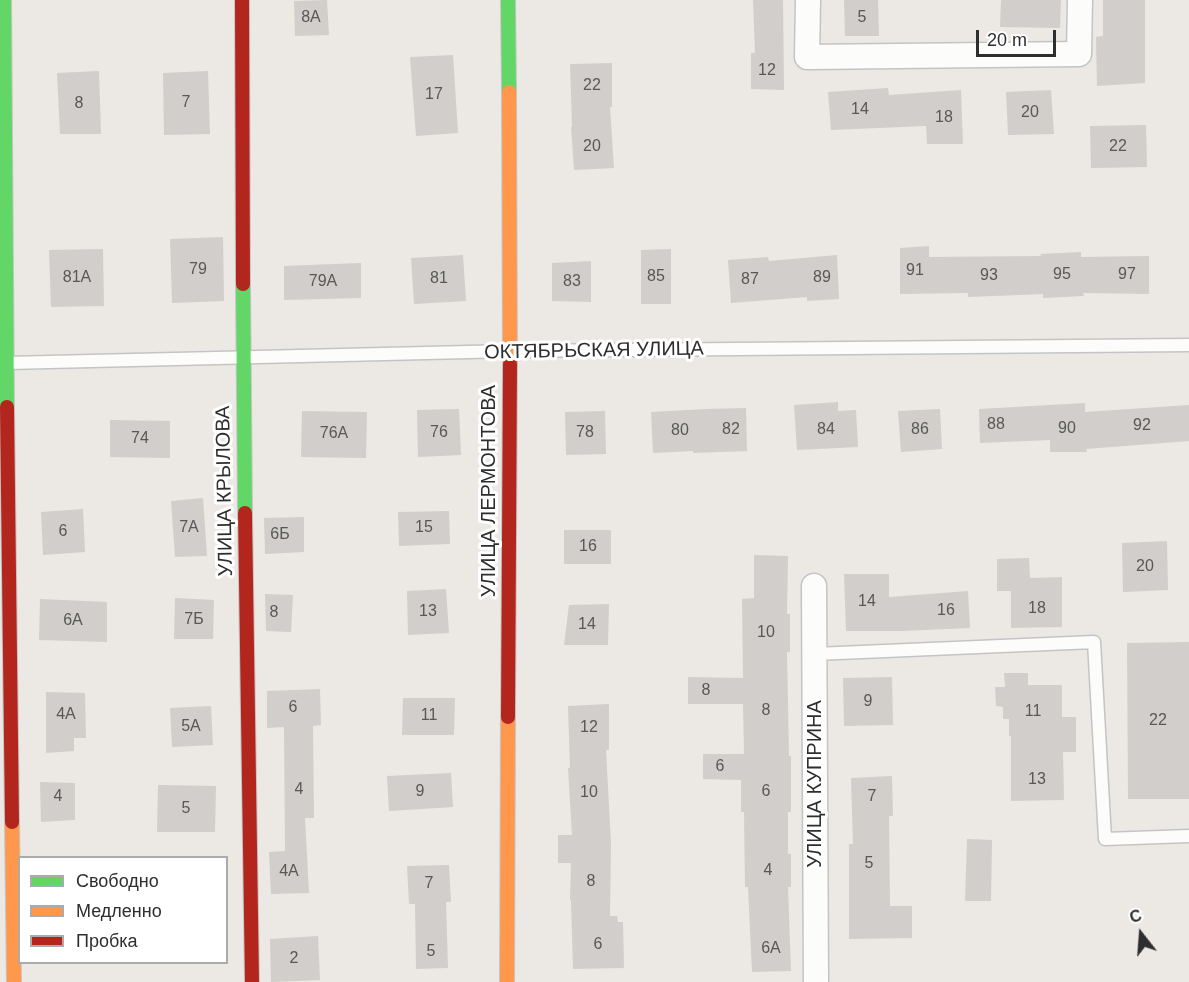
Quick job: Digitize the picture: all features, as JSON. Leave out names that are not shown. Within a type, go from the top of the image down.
[{"type":"street","points":[[4,0],[3,363],[14,982]]},
{"type":"street","name":"УЛИЦА КРЫЛОВА","points":[[242,0],[243,357],[252,982]]},
{"type":"street","name":"УЛИЦА ЛЕРМОНТОВА","points":[[507,982],[510,351],[508,0]]},
{"type":"street","points":[[808,0],[807,57],[1079,54],[1080,0]]},
{"type":"street","name":"УЛИЦА КУПРИНА","points":[[814,586],[816,982]]},
{"type":"lane","name":"ОКТЯБРЬСКАЯ УЛИЦА","points":[[3,363],[510,351],[1189,345]]},
{"type":"lane","points":[[814,654],[1094,642],[1105,839],[1189,836]]},
{"type":"building","points":[[327,0],[329,35],[295,36],[294,1]]},
{"type":"building","points":[[753,0],[783,0],[784,90],[751,89],[751,53],[755,53]]},
{"type":"building","points":[[844,0],[878,0],[879,36],[845,36]]},
{"type":"building","points":[[1001,0],[1061,0],[1060,28],[1000,27]]},
{"type":"building","points":[[1103,0],[1145,0],[1145,83],[1097,86],[1096,37],[1103,36]]},
{"type":"building","points":[[453,55],[458,133],[416,136],[410,57]]},
{"type":"building","points":[[612,63],[612,107],[610,107],[614,168],[574,170],[570,64]]},
{"type":"building","points":[[99,71],[101,134],[60,134],[57,73]]},
{"type":"building","points":[[208,71],[210,134],[164,135],[163,73]]},
{"type":"building","points":[[888,88],[889,95],[961,90],[963,144],[927,144],[926,126],[831,130],[828,92]]},
{"type":"building","points":[[1051,90],[1054,134],[1008,135],[1006,92]]},
{"type":"building","points":[[1146,125],[1147,167],[1091,168],[1090,126]]},
{"type":"building","points":[[223,237],[224,301],[172,303],[170,239]]},
{"type":"building","points":[[929,246],[929,257],[1041,256],[1040,254],[1081,252],[1081,257],[1149,256],[1149,294],[1083,293],[1084,296],[1043,298],[1043,294],[968,297],[968,293],[900,294],[900,248]]},
{"type":"building","points":[[103,249],[104,306],[51,307],[49,250]]},
{"type":"building","points":[[671,249],[671,304],[641,304],[641,250]]},
{"type":"building","points":[[463,255],[466,301],[414,304],[411,258]]},
{"type":"building","points":[[837,255],[839,299],[807,301],[807,297],[731,303],[728,260],[768,257],[769,261]]},
{"type":"building","points":[[591,261],[591,302],[552,301],[552,263]]},
{"type":"building","points":[[361,263],[361,298],[284,300],[284,266]]},
{"type":"building","points":[[838,402],[838,411],[856,410],[858,447],[797,450],[794,405]]},
{"type":"building","points":[[1085,403],[1085,412],[1189,405],[1189,441],[1086,449],[1087,452],[1050,452],[1050,440],[980,443],[979,409]]},
{"type":"building","points":[[746,408],[747,451],[653,453],[651,412]]},
{"type":"building","points":[[459,409],[461,455],[418,457],[417,410]]},
{"type":"building","points":[[940,409],[942,449],[901,452],[898,411]]},
{"type":"building","points":[[302,411],[367,412],[366,458],[301,457]]},
{"type":"building","points":[[605,411],[606,454],[566,455],[565,412]]},
{"type":"building","points":[[110,420],[170,421],[170,458],[110,457]]},
{"type":"building","points":[[203,498],[207,556],[175,557],[171,501]]},
{"type":"building","points":[[83,509],[85,552],[43,555],[41,512]]},
{"type":"building","points":[[449,511],[450,544],[399,546],[398,512]]},
{"type":"building","points":[[304,517],[304,552],[265,554],[264,518]]},
{"type":"building","points":[[564,530],[611,530],[611,564],[564,564]]},
{"type":"building","points":[[1167,541],[1168,590],[1123,592],[1122,543]]},
{"type":"building","points":[[754,555],[788,556],[787,614],[790,614],[790,652],[787,652],[791,812],[788,812],[788,854],[791,854],[791,887],[788,887],[791,971],[752,972],[748,887],[745,887],[744,812],[741,812],[741,780],[703,779],[703,754],[744,754],[743,704],[688,704],[688,677],[743,678],[742,599],[754,598]]},
{"type":"building","points":[[1029,558],[1030,578],[1062,577],[1062,627],[1011,628],[1011,591],[997,591],[997,559]]},
{"type":"building","points":[[844,574],[889,574],[889,597],[968,591],[970,628],[846,631]]},
{"type":"building","points":[[446,589],[449,633],[408,635],[407,591]]},
{"type":"building","points":[[265,594],[293,595],[291,632],[266,631]]},
{"type":"building","points":[[175,598],[214,600],[213,639],[174,639]]},
{"type":"building","points":[[40,599],[107,602],[107,642],[39,640]]},
{"type":"building","points":[[609,604],[608,645],[564,645],[569,605]]},
{"type":"building","points":[[1189,642],[1189,799],[1128,799],[1127,643]]},
{"type":"building","points":[[1004,673],[1028,673],[1028,685],[1062,685],[1062,717],[1076,717],[1076,752],[1063,752],[1064,800],[1011,801],[1009,719],[1003,719],[1003,707],[996,706],[995,687],[1005,687]]},
{"type":"building","points":[[892,677],[893,725],[844,726],[843,678]]},
{"type":"building","points":[[320,689],[321,725],[313,726],[314,818],[305,818],[309,893],[271,894],[269,852],[285,851],[284,727],[267,728],[267,691]]},
{"type":"building","points":[[46,692],[85,693],[86,738],[74,738],[74,751],[46,753]]},
{"type":"building","points":[[403,698],[455,698],[454,735],[402,735]]},
{"type":"building","points":[[609,704],[609,750],[606,750],[611,843],[610,916],[617,916],[618,922],[623,922],[624,968],[573,969],[571,863],[558,863],[558,835],[572,835],[568,768],[570,768],[568,706]]},
{"type":"building","points":[[211,706],[213,745],[172,747],[170,708]]},
{"type":"building","points":[[451,773],[453,807],[389,811],[387,776]]},
{"type":"building","points":[[892,776],[893,816],[889,816],[890,906],[912,906],[912,938],[849,939],[849,844],[853,844],[851,778]]},
{"type":"building","points":[[40,782],[75,783],[75,820],[41,822]]},
{"type":"building","points":[[158,785],[216,786],[215,832],[157,832]]},
{"type":"building","points":[[967,839],[992,840],[991,901],[965,901]]},
{"type":"building","points":[[449,865],[451,902],[446,902],[448,968],[416,969],[415,904],[409,904],[407,866]]},
{"type":"building","points":[[318,936],[320,980],[271,982],[270,939]]},
{"type":"traffic: fast","points":[[4,0],[7,407]]},
{"type":"traffic: fast","points":[[508,0],[509,92]]},
{"type":"traffic: fast","points":[[243,284],[245,513]]},
{"type":"traffic: slow","points":[[509,92],[510,364]]},
{"type":"traffic: slow","points":[[507,982],[508,717]]},
{"type":"traffic: slow","points":[[12,822],[14,982]]},
{"type":"traffic: jam","points":[[242,0],[243,284]]},
{"type":"traffic: jam","points":[[508,717],[510,364]]},
{"type":"traffic: jam","points":[[7,407],[12,822]]},
{"type":"traffic: jam","points":[[245,513],[252,982]]}]
